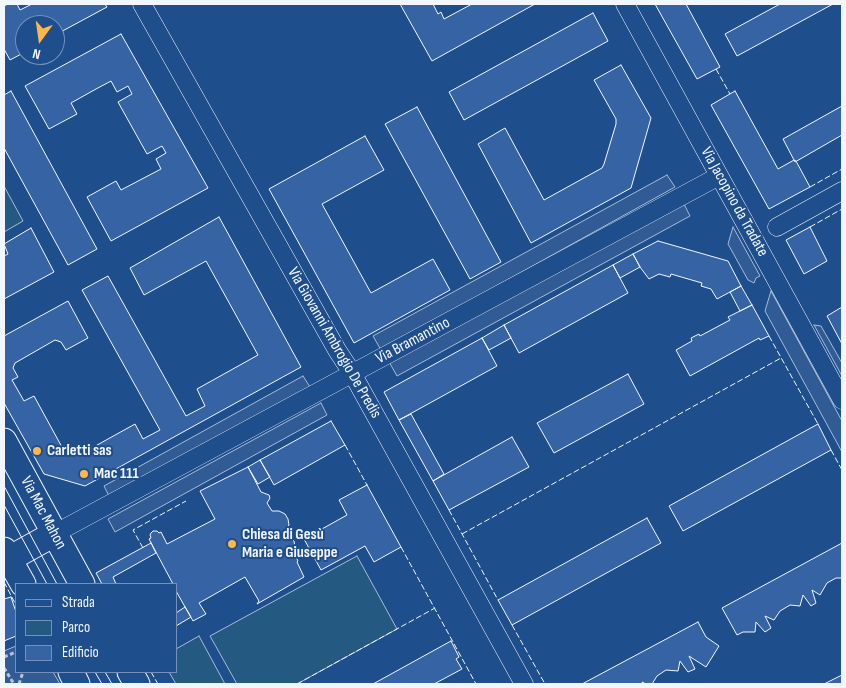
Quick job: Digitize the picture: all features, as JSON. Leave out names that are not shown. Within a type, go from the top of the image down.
[{"type":"main road","name":"Via Mac Mahon","points":[[4,441],[81,583]]},
{"type":"main road","points":[[22,583],[6,554],[54,534]]},
{"type":"main road","points":[[131,673],[137,684]]},
{"type":"street","name":"Via Giovanni Ambrogio De Predis","points":[[142,4],[352,374],[524,684]]},
{"type":"street","name":"Via Jacopino da Tradate","points":[[625,4],[842,400]]},
{"type":"street","name":"Via Bramantino","points":[[54,534],[719,176]]},
{"type":"street","points":[[777,227],[842,191]]},
{"type":"path","points":[[4,668],[14,684]]},
{"type":"green space","points":[[4,186],[23,221],[4,232]]},
{"type":"green space","points":[[357,556],[397,629],[297,684],[237,684],[210,636]]},
{"type":"green space","points":[[199,636],[225,684],[176,684],[170,673],[178,673],[178,648]]},
{"type":"shaded area","points":[[667,175],[675,187],[381,350],[373,336]]},
{"type":"shaded area","points":[[684,204],[690,216],[397,376],[388,360]]},
{"type":"shaded area","points":[[733,227],[760,276],[756,278],[754,283],[748,280],[728,244]]},
{"type":"shaded area","points":[[771,291],[842,421],[842,452],[765,311]]},
{"type":"shaded area","points":[[814,325],[821,326],[842,363],[842,376]]},
{"type":"shaded area","points":[[303,376],[310,387],[110,498],[104,486]]},
{"type":"shaded area","points":[[321,403],[327,415],[115,532],[108,519]]},
{"type":"shaded area","points":[[15,646],[15,673],[54,673],[60,684],[4,684],[4,651]]},
{"type":"building","points":[[17,4],[20,10],[32,4],[105,4],[107,7],[65,30],[65,15],[15,15],[15,57],[10,60],[4,49],[4,6]]},
{"type":"building","points":[[400,4],[433,4],[438,14],[441,12],[444,19],[472,4],[535,4],[432,61]]},
{"type":"building","points":[[655,4],[686,4],[720,67],[697,79]]},
{"type":"building","points":[[780,4],[833,4],[737,56],[725,34]]},
{"type":"building","points":[[593,13],[608,41],[464,120],[449,92]]},
{"type":"building","points":[[121,34],[208,188],[111,241],[87,197],[116,181],[121,190],[161,169],[156,159],[166,153],[162,146],[147,154],[118,102],[132,94],[128,86],[117,92],[111,81],[71,103],[77,114],[49,129],[25,86]]},
{"type":"building","points":[[621,65],[651,118],[631,188],[531,243],[478,144],[505,128],[544,200],[602,168],[616,119],[594,80]]},
{"type":"building","points":[[11,91],[97,249],[68,265],[4,148],[4,95]]},
{"type":"building","points":[[735,91],[778,169],[794,160],[796,161],[810,187],[769,209],[711,105]]},
{"type":"building","points":[[842,106],[842,135],[795,162],[783,139]]},
{"type":"building","points":[[417,107],[501,262],[470,279],[385,124]]},
{"type":"building","points":[[365,136],[384,170],[322,204],[371,293],[433,259],[450,290],[354,343],[269,189]]},
{"type":"building","points":[[219,217],[301,367],[85,486],[44,474],[4,403],[4,336],[68,301],[88,338],[66,350],[61,342],[55,340],[15,363],[13,368],[18,377],[12,380],[24,401],[34,396],[63,449],[81,454],[135,424],[143,439],[160,430],[82,290],[108,276],[186,416],[205,406],[197,389],[258,355],[206,261],[144,295],[130,268]]},
{"type":"building","points":[[810,227],[827,261],[804,274],[786,240]]},
{"type":"building","points":[[31,228],[54,272],[4,299],[4,256],[8,254],[4,244]]},
{"type":"building","points":[[658,241],[728,261],[741,286],[717,299],[711,289],[701,286],[702,283],[671,274],[670,277],[659,274],[649,279],[633,254]]},
{"type":"building","points":[[633,254],[640,267],[620,278],[613,265]]},
{"type":"building","points":[[613,265],[628,293],[519,353],[504,325]]},
{"type":"building","points":[[741,286],[752,305],[740,311],[730,292]]},
{"type":"building","points":[[752,305],[769,336],[760,340],[759,338],[690,376],[676,350],[692,341],[691,338],[699,334],[700,336],[730,320],[728,317]]},
{"type":"building","points":[[842,307],[842,344],[827,316]]},
{"type":"building","points":[[504,325],[511,338],[489,350],[482,338]]},
{"type":"building","points":[[482,338],[497,366],[399,420],[384,392]]},
{"type":"building","points":[[628,374],[644,404],[554,453],[537,423]]},
{"type":"building","points":[[411,414],[444,474],[433,481],[399,420]]},
{"type":"building","points":[[331,421],[345,445],[274,485],[260,460]]},
{"type":"building","points":[[818,424],[831,450],[683,531],[669,506]]},
{"type":"building","points":[[512,437],[529,467],[449,510],[433,481]]},
{"type":"building","points":[[260,460],[270,477],[258,484],[248,467]]},
{"type":"building","name":"Chiesa di Gesù Maria e Giuseppe","points":[[248,467],[261,492],[269,495],[270,498],[267,503],[272,511],[279,511],[285,514],[288,519],[289,525],[283,533],[287,539],[294,541],[295,547],[293,551],[304,577],[257,604],[259,601],[245,577],[199,603],[206,614],[193,621],[178,595],[178,583],[172,583],[149,539],[153,531],[161,532],[167,544],[215,519],[200,491]]},
{"type":"building","points":[[367,485],[401,547],[374,562],[365,546],[321,570],[304,539],[347,515],[339,500]]},
{"type":"building","points":[[647,518],[661,543],[512,625],[498,600]]},
{"type":"building","points":[[151,543],[156,553],[113,577],[116,583],[101,583],[96,573]]},
{"type":"building","points":[[842,543],[842,578],[836,578],[827,583],[820,595],[812,590],[816,603],[811,606],[803,595],[800,606],[790,605],[780,611],[774,620],[765,616],[771,628],[765,632],[756,622],[755,632],[743,632],[737,635],[722,608]]},
{"type":"building","points":[[11,597],[15,609],[15,636],[4,641],[4,599]]},
{"type":"building","points":[[185,607],[191,617],[178,625],[178,612]]},
{"type":"building","points":[[698,622],[706,637],[719,646],[706,667],[689,656],[695,669],[688,672],[680,661],[678,671],[666,670],[657,676],[652,684],[642,682],[643,684],[582,684]]},
{"type":"building","points":[[451,641],[459,657],[456,659],[462,669],[434,684],[373,684]]},
{"type":"building","points":[[842,675],[842,684],[824,684]]},
{"type":"tram line","points":[[4,486],[56,583]]},
{"type":"tram line","points":[[4,505],[46,583]]},
{"type":"tram line","points":[[96,673],[102,684]]},
{"type":"tram line","points":[[106,673],[112,684]]},
{"type":"fence","points":[[716,69],[730,94]]},
{"type":"fence","points":[[810,187],[842,169]]},
{"type":"fence","points":[[810,227],[842,209]]},
{"type":"fence","points":[[769,336],[818,424]]},
{"type":"fence","points":[[462,534],[781,358]]},
{"type":"fence","points":[[345,445],[367,485]]},
{"type":"fence","points":[[831,450],[842,470]]},
{"type":"fence","points":[[143,548],[133,530],[186,501]]},
{"type":"fence","points":[[449,510],[498,600]]},
{"type":"fence","points":[[401,547],[476,684]]},
{"type":"fence","points":[[4,582],[15,603]]},
{"type":"fence","points":[[297,684],[435,608]]},
{"type":"fence","points":[[512,625],[545,684]]},
{"type":"fence","points":[[152,673],[158,684]]},
{"type":"place","name":"Carletti sas","points":[[37,451]]},
{"type":"place","name":"Mac 111","points":[[84,474]]},
{"type":"place","name":"Chiesa di Gesù Maria e Giuseppe","points":[[232,544]]}]
